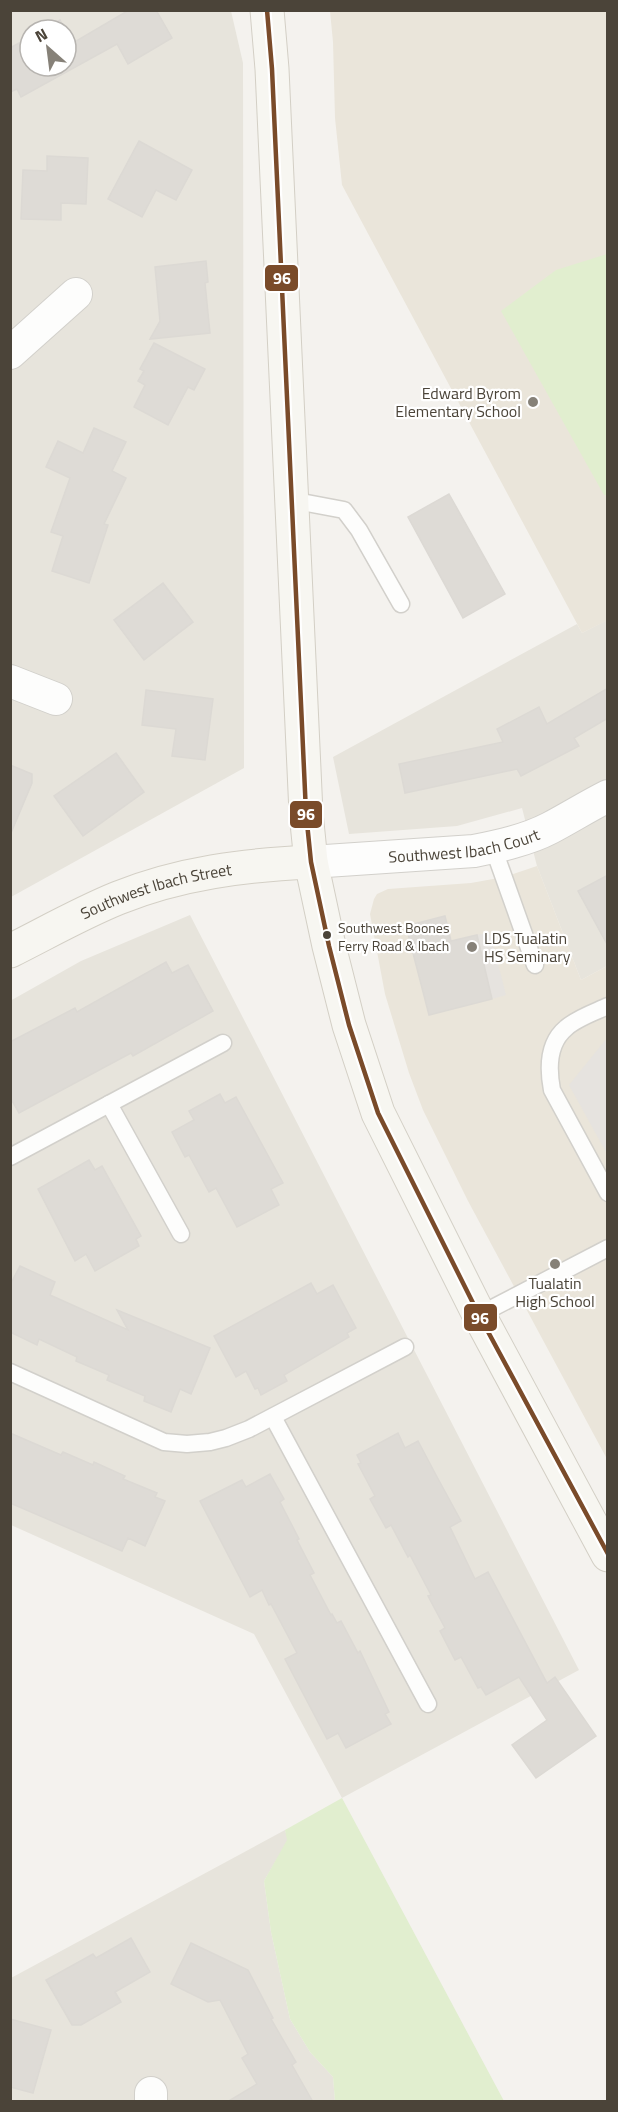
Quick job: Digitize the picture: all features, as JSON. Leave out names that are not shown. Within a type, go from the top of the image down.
[{"type":"main road","points":[[267,10],[272,69],[301,748],[311,862],[328,946],[349,1025],[378,1113],[479,1315],[608,1555]]},
{"type":"main road","name":"Southwest Ibach Street","points":[[10,951],[117,898],[150,887],[186,877],[254,865],[311,862]]},
{"type":"street","points":[[10,353],[76,294]]},
{"type":"street","points":[[10,681],[56,699]]},
{"type":"street","name":"Southwest Ibach Court","points":[[311,862],[474,851],[493,847],[527,838],[549,829],[608,796]]},
{"type":"lane","points":[[291,500],[344,510],[359,530],[401,604]]},
{"type":"lane","points":[[493,847],[535,965]]},
{"type":"lane","points":[[608,1006],[565,1028],[553,1048],[549,1070],[552,1090],[608,1193]]},
{"type":"lane","points":[[10,1157],[223,1043]]},
{"type":"lane","points":[[109,1104],[181,1234]]},
{"type":"lane","points":[[479,1315],[608,1248]]},
{"type":"lane","points":[[10,1372],[164,1442],[210,1443],[249,1429],[405,1347]]},
{"type":"lane","points":[[273,1417],[428,1704]]},
{"type":"shaded area","points":[[11,11],[231,11],[243,63],[244,768],[11,897]]},
{"type":"shaded area","name":"Edward Byrom Elementary School","points":[[330,11],[607,11],[608,620],[582,633],[342,185],[335,118]]},
{"type":"shaded area","points":[[607,620],[607,966],[581,980],[537,866],[522,808],[457,826],[349,834],[333,757],[577,624],[582,633]]},
{"type":"shaded area","name":"Tualatin High School","points":[[537,866],[581,980],[607,966],[607,1459],[468,1201],[423,1110],[385,994],[370,914],[377,894],[388,889],[471,883],[504,877]]},
{"type":"shaded area","points":[[190,915],[579,1670],[342,1798],[254,1634],[11,1525],[10,1001],[81,961]]},
{"type":"shaded area","points":[[490,932],[506,995],[492,999],[477,935]]},
{"type":"shaded area","points":[[607,1038],[607,1154],[569,1085]]},
{"type":"shaded area","points":[[285,1830],[288,1840],[264,1881],[271,1932],[290,2019],[310,2052],[333,2077],[335,2101],[11,2102],[11,1978]]},
{"type":"green space","points":[[608,254],[607,495],[604,495],[501,311],[556,270]]},
{"type":"green space","points":[[342,1798],[504,2101],[335,2101],[333,2077],[310,2052],[290,2019],[271,1932],[264,1881],[287,1840],[285,1830]]},
{"type":"building","points":[[129,10],[156,10],[172,38],[128,64],[117,44],[78,66],[78,40]]},
{"type":"building","points":[[18,44],[18,78],[55,78],[21,97],[17,89],[10,92],[10,48]]},
{"type":"building","points":[[139,141],[192,170],[176,200],[156,190],[142,217],[108,199]]},
{"type":"building","points":[[47,156],[88,158],[86,204],[61,203],[61,220],[21,219],[23,170],[47,171]]},
{"type":"building","points":[[206,261],[208,282],[205,283],[210,333],[150,339],[160,321],[155,267]]},
{"type":"building","points":[[154,343],[205,369],[194,390],[188,387],[168,425],[134,407],[145,385],[138,381],[144,371],[140,369]]},
{"type":"building","points":[[94,428],[126,442],[112,471],[126,478],[104,524],[108,525],[89,583],[52,571],[63,536],[51,532],[70,478],[46,467],[58,441],[83,453]]},
{"type":"building","points":[[449,494],[505,594],[463,618],[408,517]]},
{"type":"building","points":[[163,583],[193,622],[144,660],[114,620]]},
{"type":"building","points":[[608,688],[608,718],[574,738],[579,746],[521,776],[517,769],[405,793],[399,764],[503,742],[497,729],[539,707],[547,724]]},
{"type":"building","points":[[146,690],[213,699],[205,760],[172,756],[176,729],[142,725]]},
{"type":"building","points":[[116,753],[144,792],[83,836],[54,796]]},
{"type":"building","points":[[10,765],[32,774],[32,783],[11,833]]},
{"type":"building","points":[[608,875],[608,946],[578,891]]},
{"type":"building","points":[[445,916],[451,941],[477,935],[492,999],[429,1015],[406,926]]},
{"type":"building","points":[[166,962],[172,973],[188,965],[213,1011],[133,1056],[131,1053],[19,1113],[10,1097],[10,1042],[75,1008],[77,1012]]},
{"type":"building","points":[[220,1094],[225,1103],[236,1097],[283,1183],[271,1189],[279,1205],[237,1227],[216,1188],[209,1192],[189,1155],[185,1157],[172,1132],[194,1120],[189,1111]]},
{"type":"building","points":[[89,1160],[95,1170],[102,1166],[141,1236],[136,1239],[139,1246],[95,1271],[86,1254],[75,1261],[38,1189]]},
{"type":"building","points":[[20,1266],[55,1282],[50,1295],[128,1330],[117,1310],[210,1348],[191,1394],[180,1389],[171,1412],[144,1401],[145,1396],[107,1380],[109,1375],[76,1361],[77,1357],[39,1339],[37,1345],[10,1332],[10,1285]]},
{"type":"building","points":[[311,1283],[317,1294],[333,1285],[356,1328],[347,1333],[349,1337],[284,1375],[287,1381],[261,1395],[258,1388],[255,1389],[246,1371],[236,1377],[214,1336]]},
{"type":"building","points":[[10,1433],[61,1455],[63,1452],[93,1465],[94,1462],[125,1476],[123,1479],[157,1493],[155,1497],[165,1501],[145,1546],[128,1538],[122,1551],[10,1503]]},
{"type":"building","points":[[398,1433],[405,1448],[418,1441],[461,1521],[450,1527],[475,1579],[488,1572],[547,1683],[555,1677],[596,1736],[536,1778],[512,1745],[547,1720],[519,1677],[486,1695],[481,1687],[478,1688],[461,1657],[455,1660],[440,1631],[445,1628],[428,1596],[431,1595],[410,1555],[408,1557],[391,1525],[386,1528],[370,1499],[375,1496],[358,1464],[361,1463],[357,1455]]},
{"type":"building","points":[[270,1474],[284,1499],[280,1502],[314,1573],[310,1575],[331,1615],[337,1623],[341,1621],[358,1653],[360,1651],[389,1712],[385,1714],[391,1724],[346,1748],[338,1733],[327,1739],[285,1659],[297,1653],[271,1604],[269,1605],[262,1590],[250,1597],[200,1501],[242,1480],[246,1487]]},
{"type":"building","points":[[131,1938],[150,1972],[115,1992],[121,2002],[81,2025],[72,2025],[46,1980],[93,1954],[96,1958]]},
{"type":"building","points":[[191,1943],[248,1970],[273,2018],[271,2019],[296,2062],[292,2065],[313,2102],[227,2102],[257,2084],[242,2058],[248,2054],[220,2000],[208,2002],[171,1984]]},
{"type":"building","points":[[10,2019],[51,2030],[33,2093],[10,2087]]},
{"type":"transit line","name":"96","points":[[267,10],[272,69],[306,813],[311,862],[329,946],[349,1025],[378,1113],[479,1315],[608,1554]]},
{"type":"place","name":"Edward Byrom Elementary School","points":[[533,402]]},
{"type":"place","name":"Southwest Boones Ferry Road & Ibach","points":[[327,935]]},
{"type":"place","name":"LDS Tualatin HS Seminary","points":[[472,947]]},
{"type":"place","name":"Tualatin High School","points":[[555,1264]]}]
